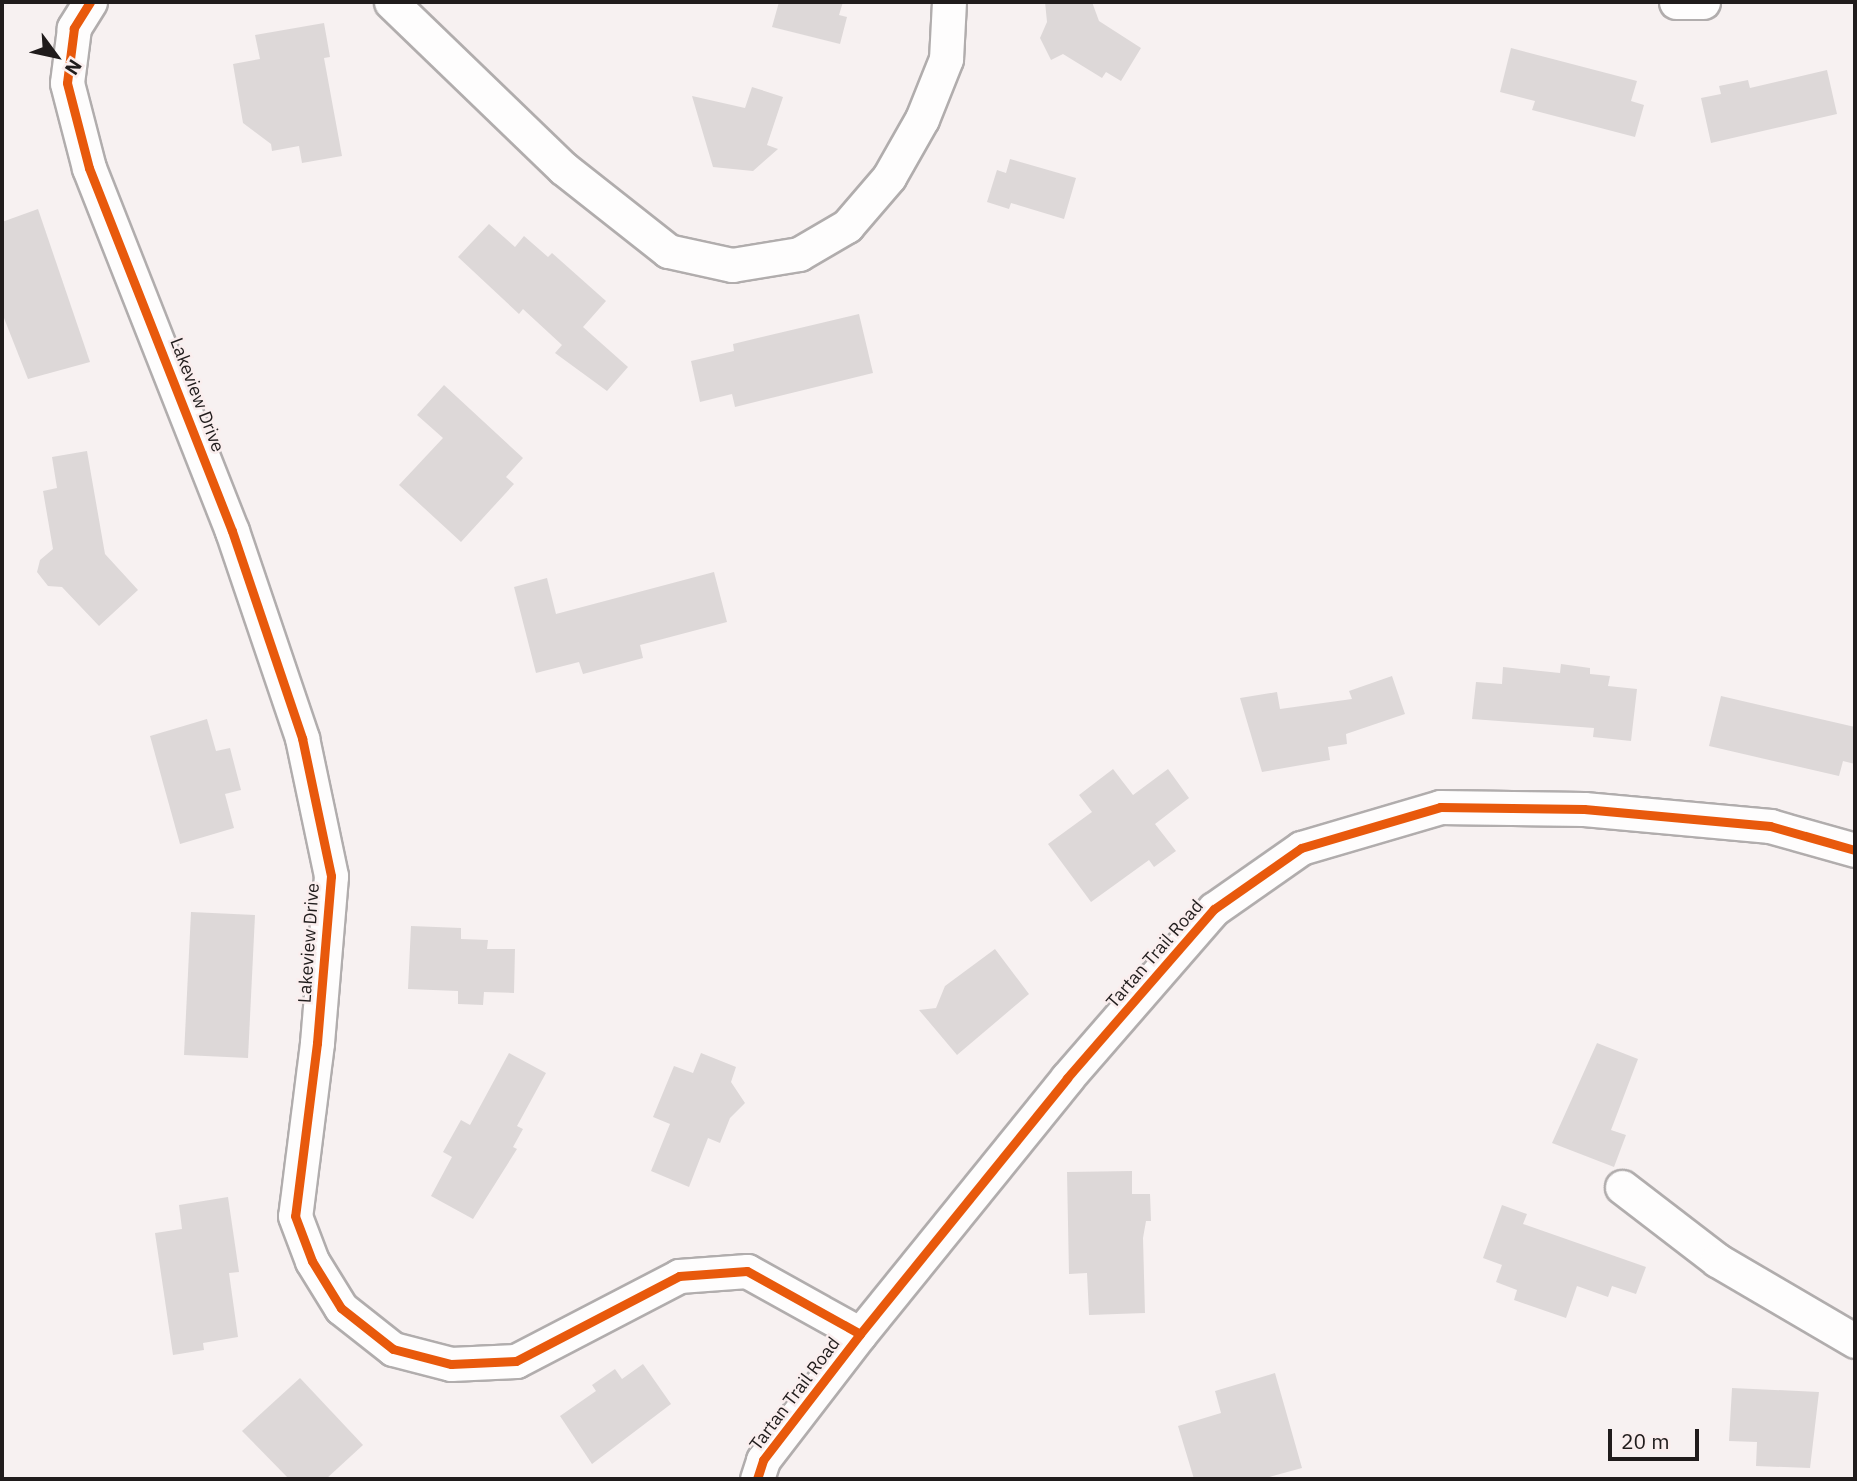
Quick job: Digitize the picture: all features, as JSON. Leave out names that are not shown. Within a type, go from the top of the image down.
[{"type":"street","name":"Lakeview Drive","points":[[90,2],[74,28],[67,83],[89,168],[232,531],[302,738],[331,876],[317,1043],[295,1216],[312,1261],[341,1308],[393,1349],[451,1364],[516,1361],[679,1276],[747,1271],[860,1334]]},
{"type":"street","points":[[391,2],[563,168],[668,251],[732,265],[799,254],[847,226],[872,197],[922,119],[946,59],[949,2]]},
{"type":"street","points":[[1676,2],[1703,2]]},
{"type":"street","name":"Tartan Trail Road","points":[[757,1479],[763,1460],[860,1334],[1067,1078],[1214,909],[1301,848],[1440,807],[1584,809],[1770,826],[1855,850]]},
{"type":"street","points":[[1622,1187],[1717,1260],[1855,1341]]},
{"type":"building","points":[[779,2],[843,2],[839,15],[847,17],[840,44],[772,27]]},
{"type":"building","points":[[1045,2],[1092,2],[1099,21],[1141,48],[1121,81],[1106,72],[1102,78],[1063,54],[1051,60],[1040,38],[1047,22]]},
{"type":"building","points":[[324,23],[330,57],[324,58],[342,156],[302,163],[299,146],[272,151],[271,144],[243,123],[233,64],[260,59],[255,35]]},
{"type":"building","points":[[1511,48],[1637,81],[1631,101],[1644,105],[1635,137],[1532,110],[1535,101],[1500,92]]},
{"type":"building","points":[[1827,70],[1837,114],[1711,143],[1701,98],[1721,94],[1719,86],[1748,80],[1750,88]]},
{"type":"building","points":[[752,87],[783,97],[767,145],[778,149],[753,171],[713,167],[692,96],[745,108]]},
{"type":"building","points":[[1010,159],[1076,178],[1064,219],[1011,203],[1009,209],[987,202],[997,170],[1006,173]]},
{"type":"building","points":[[38,209],[90,362],[28,379],[2,313],[2,222]]},
{"type":"building","points":[[489,224],[515,247],[524,236],[548,257],[552,253],[606,301],[583,327],[628,367],[607,391],[555,353],[562,345],[523,309],[519,314],[458,257]]},
{"type":"building","points":[[859,314],[873,373],[735,407],[732,394],[700,402],[691,361],[734,351],[733,344]]},
{"type":"building","points":[[444,385],[523,458],[506,477],[514,484],[461,542],[399,485],[443,438],[417,415]]},
{"type":"building","points":[[87,451],[105,554],[138,590],[99,626],[62,587],[48,586],[37,572],[40,560],[53,549],[43,491],[57,488],[52,457]]},
{"type":"building","points":[[714,572],[727,622],[640,645],[643,658],[583,674],[579,662],[536,673],[514,587],[547,578],[556,614]]},
{"type":"building","points":[[1561,664],[1590,668],[1590,674],[1610,676],[1608,686],[1637,689],[1631,741],[1593,737],[1594,728],[1472,719],[1476,682],[1502,684],[1503,667],[1560,673]]},
{"type":"building","points":[[1392,676],[1405,714],[1346,734],[1347,744],[1328,747],[1330,760],[1262,772],[1240,698],[1277,692],[1280,709],[1352,699],[1349,691]]},
{"type":"building","points":[[1721,696],[1855,727],[1855,764],[1843,761],[1839,776],[1709,746]]},
{"type":"building","points":[[207,719],[216,751],[230,748],[241,790],[225,794],[234,828],[180,844],[150,736]]},
{"type":"building","points":[[1113,769],[1133,795],[1168,769],[1189,798],[1155,824],[1176,851],[1154,867],[1149,860],[1091,902],[1048,844],[1092,812],[1079,795]]},
{"type":"building","points":[[191,912],[255,915],[248,1058],[184,1055]]},
{"type":"building","points":[[411,926],[461,928],[461,939],[488,940],[487,949],[515,949],[514,993],[484,992],[483,1005],[458,1004],[458,991],[408,989]]},
{"type":"building","points":[[995,949],[1029,994],[957,1055],[919,1010],[936,1008],[945,986]]},
{"type":"building","points":[[1597,1043],[1638,1059],[1611,1130],[1626,1135],[1614,1167],[1552,1143]]},
{"type":"building","points":[[509,1053],[546,1073],[517,1126],[523,1129],[513,1147],[517,1149],[473,1219],[431,1196],[452,1157],[443,1152],[461,1120],[470,1125]]},
{"type":"building","points":[[701,1053],[736,1067],[731,1082],[745,1103],[730,1118],[720,1143],[708,1138],[689,1187],[651,1171],[670,1124],[653,1117],[674,1066],[693,1073]]},
{"type":"building","points":[[1132,1171],[1132,1194],[1150,1194],[1151,1221],[1146,1221],[1143,1238],[1145,1313],[1089,1315],[1087,1273],[1069,1274],[1067,1172]]},
{"type":"building","points":[[228,1197],[239,1272],[229,1273],[238,1337],[203,1343],[204,1350],[173,1355],[155,1233],[182,1229],[179,1205]]},
{"type":"building","points":[[1502,1205],[1527,1214],[1523,1224],[1646,1267],[1636,1294],[1612,1286],[1608,1297],[1577,1286],[1566,1318],[1514,1300],[1517,1290],[1496,1282],[1502,1265],[1483,1258]]},
{"type":"building","points":[[643,1364],[671,1404],[592,1464],[560,1416],[596,1391],[592,1385],[615,1369],[622,1379]]},
{"type":"building","points":[[1275,1373],[1302,1468],[1262,1479],[1194,1479],[1178,1426],[1221,1413],[1215,1391]]},
{"type":"building","points":[[300,1378],[363,1445],[326,1479],[289,1479],[242,1431]]},
{"type":"building","points":[[1732,1388],[1819,1392],[1810,1468],[1756,1466],[1757,1442],[1729,1441]]},
{"type":"cycle path","points":[[90,2],[74,28],[67,83],[89,168],[232,531],[302,738],[331,876],[317,1043],[295,1216],[312,1261],[341,1308],[393,1349],[451,1364],[516,1361],[679,1276],[747,1271],[860,1334]]},
{"type":"cycle path","points":[[757,1479],[763,1460],[860,1334],[1067,1078],[1214,909],[1301,848],[1440,807],[1584,809],[1770,826],[1855,850]]}]
